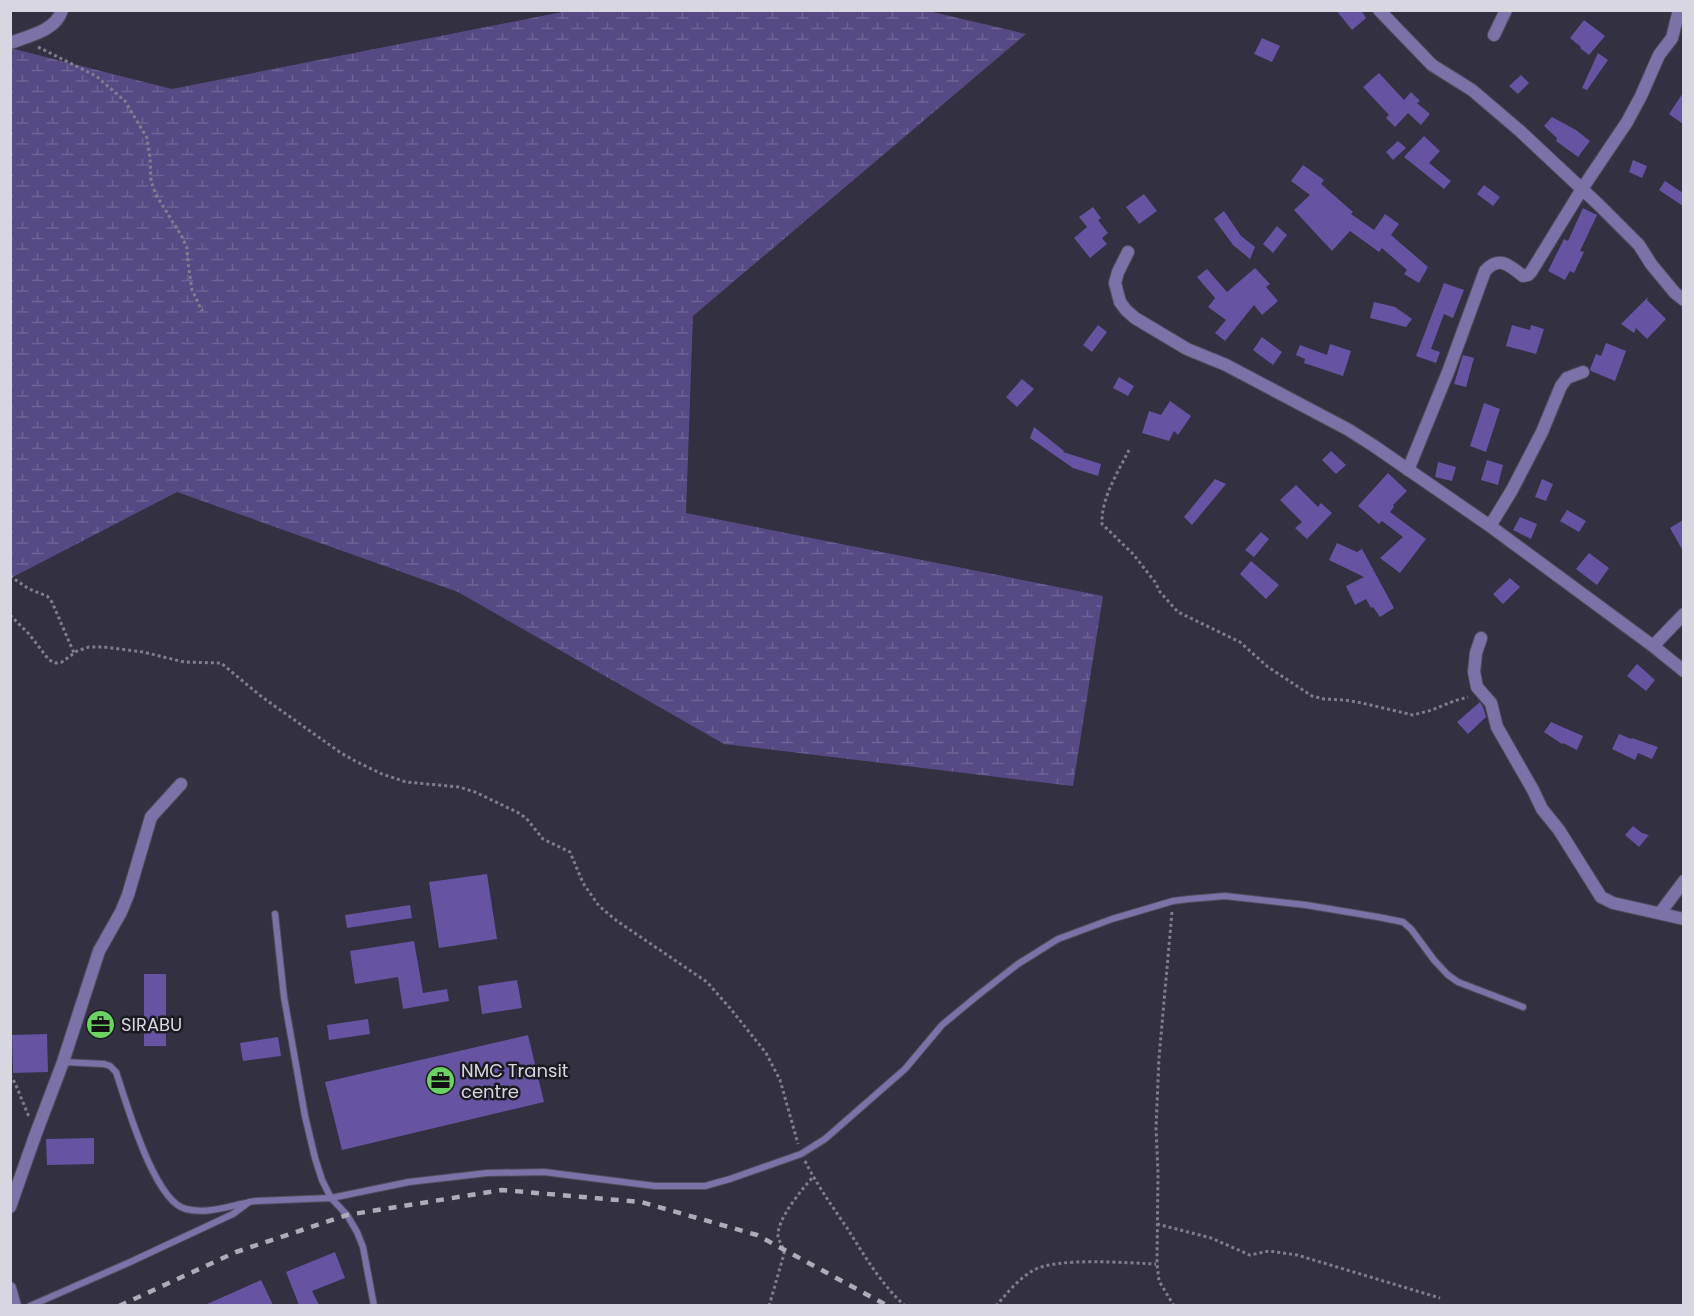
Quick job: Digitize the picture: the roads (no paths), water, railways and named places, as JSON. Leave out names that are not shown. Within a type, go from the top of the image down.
[{"type":"street","points":[[15,41],[48,28],[60,17],[62,10]]},
{"type":"street","points":[[1379,10],[1432,65],[1472,90],[1582,189],[1639,245],[1651,264],[1683,300]]},
{"type":"street","points":[[1494,35],[1506,10]]},
{"type":"street","points":[[1408,470],[1448,372],[1485,271],[1491,264],[1499,262],[1523,276],[1528,275],[1631,113],[1659,55],[1672,38],[1679,10]]},
{"type":"street","points":[[1128,252],[1114,284],[1120,302],[1135,318],[1187,350],[1226,365],[1349,430],[1490,526],[1653,646],[1683,671]]},
{"type":"street","points":[[1490,526],[1512,490],[1542,432],[1561,386],[1567,378],[1583,372]]},
{"type":"street","points":[[1653,646],[1683,614]]},
{"type":"street","points":[[1481,638],[1476,653],[1474,672],[1477,687],[1491,703],[1497,727],[1542,809],[1559,830],[1601,897],[1613,903],[1683,919]]},
{"type":"street","points":[[10,1207],[63,1062],[99,951],[128,895],[151,817],[181,784]]},
{"type":"street","points":[[1660,913],[1683,881]]},
{"type":"street","points":[[10,1288],[15,1305]]},
{"type":"lane","points":[[63,1062],[104,1064],[116,1071],[142,1148],[162,1185],[174,1202],[186,1209],[210,1211],[249,1202],[332,1198],[409,1182],[487,1173],[544,1172],[655,1186],[705,1186],[730,1179],[801,1154],[825,1139],[904,1069],[942,1025],[1018,964],[1058,939],[1082,929],[1173,901],[1225,896],[1306,905],[1403,922],[1448,975],[1458,982],[1523,1006]]},
{"type":"lane","points":[[275,914],[284,997],[304,1116],[322,1180],[332,1198],[347,1215],[363,1247],[374,1305]]},
{"type":"lane","points":[[30,1305],[128,1263],[232,1214],[249,1202]]},
{"type":"railway","points":[[119,1306],[236,1252],[347,1215],[502,1190],[641,1202],[757,1235],[888,1306]]},
{"type":"place","name":"SIRABU","points":[[100,1025]]},
{"type":"place","name":"NMC Transit centre","points":[[440,1081]]}]
